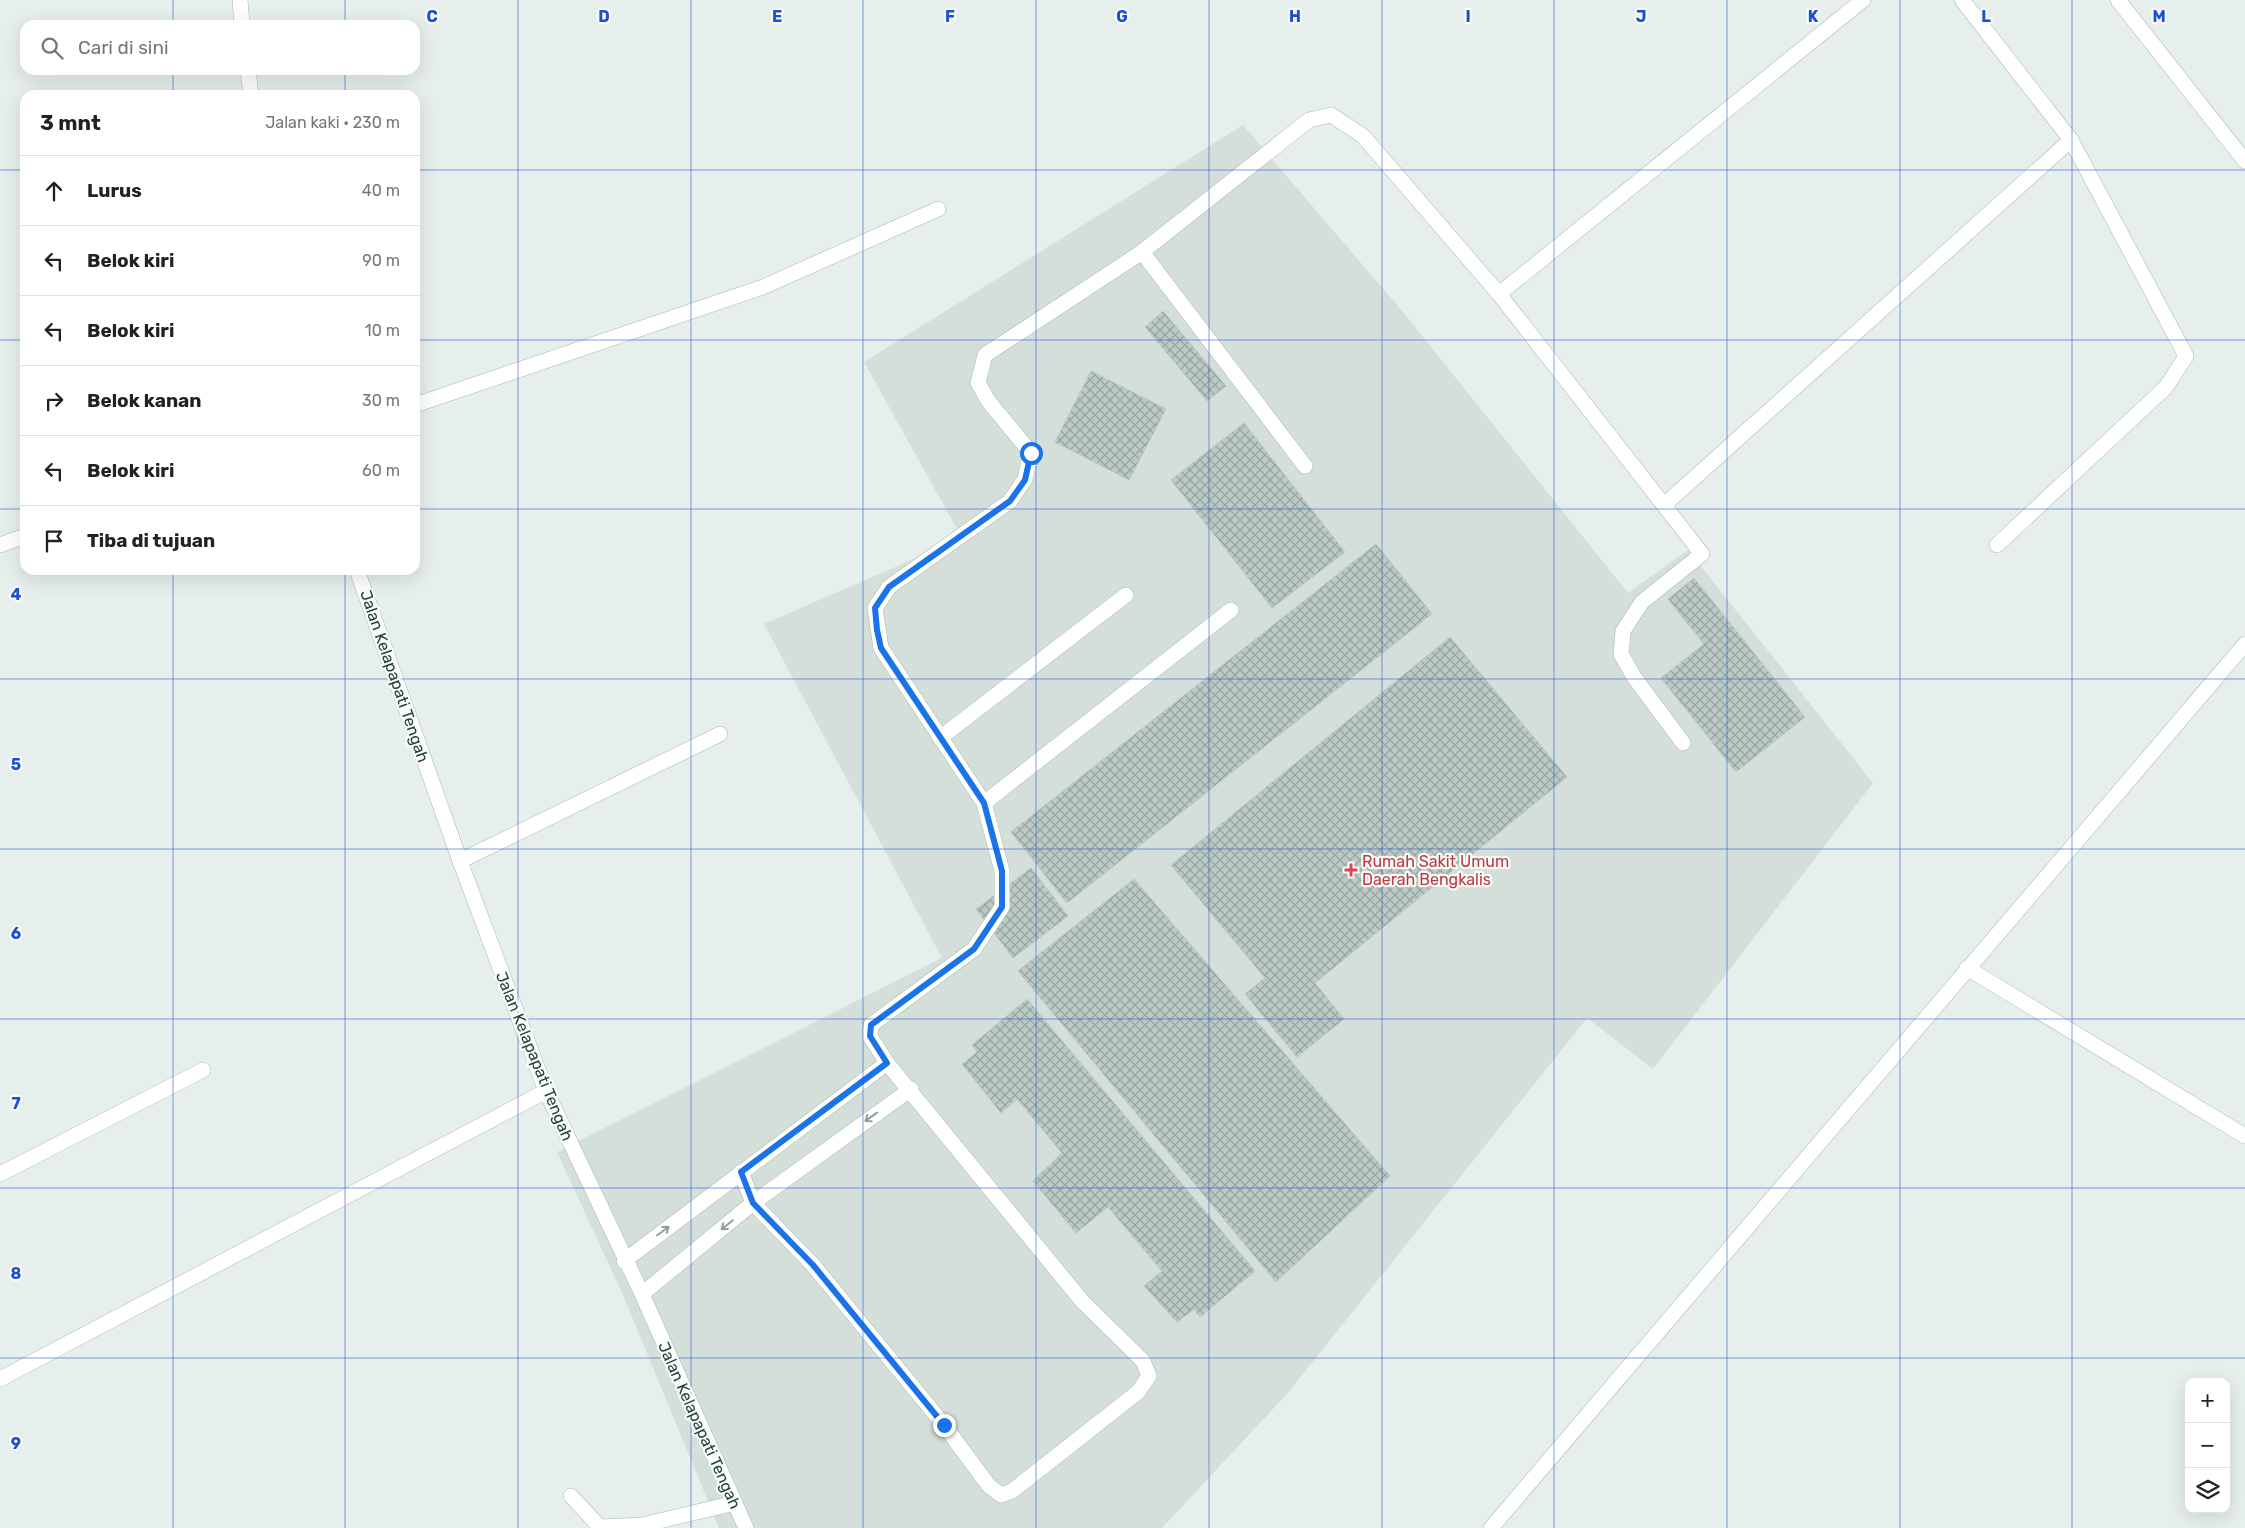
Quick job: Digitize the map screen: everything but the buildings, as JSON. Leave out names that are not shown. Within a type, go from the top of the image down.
[{"type":"street","points":[[240,0],[242,20]]},
{"type":"street","points":[[1499,294],[1863,0]]},
{"type":"street","points":[[1962,0],[2071,140],[2186,356],[2166,387],[1997,545]]},
{"type":"street","points":[[2118,0],[2245,161]]},
{"type":"street","points":[[249,75],[250,90]]},
{"type":"street","points":[[741,1172],[753,1203],[813,1265],[944,1425],[989,1486],[1000,1495],[1012,1491],[1138,1392],[1149,1376],[1143,1361],[1082,1301],[911,1089],[887,1063],[870,1036],[871,1025],[974,949],[1002,907],[1002,871],[984,803],[881,648],[875,608],[889,587],[1010,501],[1025,480],[1031,453],[989,402],[978,383],[984,355],[1142,252],[1310,120],[1331,114],[1363,136],[1499,294],[1702,554],[1642,602],[1623,631],[1621,654],[1634,678],[1683,743]]},
{"type":"street","points":[[1664,505],[2071,140]]},
{"type":"street","points":[[420,403],[763,288],[938,209]]},
{"type":"street","points":[[1142,252],[1305,466]]},
{"type":"street","points":[[0,545],[20,538]]},
{"type":"street","name":"Jalan Kelapapati Tengah","points":[[359,575],[460,861],[546,1091],[624,1260],[642,1294],[746,1528]]},
{"type":"street","points":[[940,738],[1126,595]]},
{"type":"street","points":[[984,803],[1231,610]]},
{"type":"street","points":[[1491,1528],[1966,968],[2245,644]]},
{"type":"street","points":[[460,861],[720,734]]},
{"type":"street","points":[[1966,968],[2245,1136]]},
{"type":"street","points":[[624,1260],[887,1063]]},
{"type":"street","points":[[0,1174],[204,1070]]},
{"type":"street","points":[[642,1294],[753,1203],[911,1089]]},
{"type":"street","points":[[0,1379],[546,1091]]},
{"type":"street","points":[[571,1496],[600,1527],[642,1525],[735,1503]]},
{"type":"shaded area","name":"Rumah Sakit Umum Daerah Bengkalis","points":[[1243,125],[1403,312],[1628,593],[1688,550],[1873,783],[1653,1069],[1587,1018],[1287,1394],[1162,1528],[719,1528],[623,1295],[557,1152],[942,958],[764,624],[962,538],[864,362]]},
{"type":"place","name":"Rumah Sakit Umum Daerah Bengkalis","points":[[1351,870]]},
{"type":"route","points":[[944,1425],[813,1265],[753,1203],[741,1172],[887,1063],[877,1050],[870,1036],[871,1025],[974,949],[1002,907],[1002,871],[984,803],[881,648],[875,608],[889,587],[1010,501],[1025,480],[1031,453]]}]
